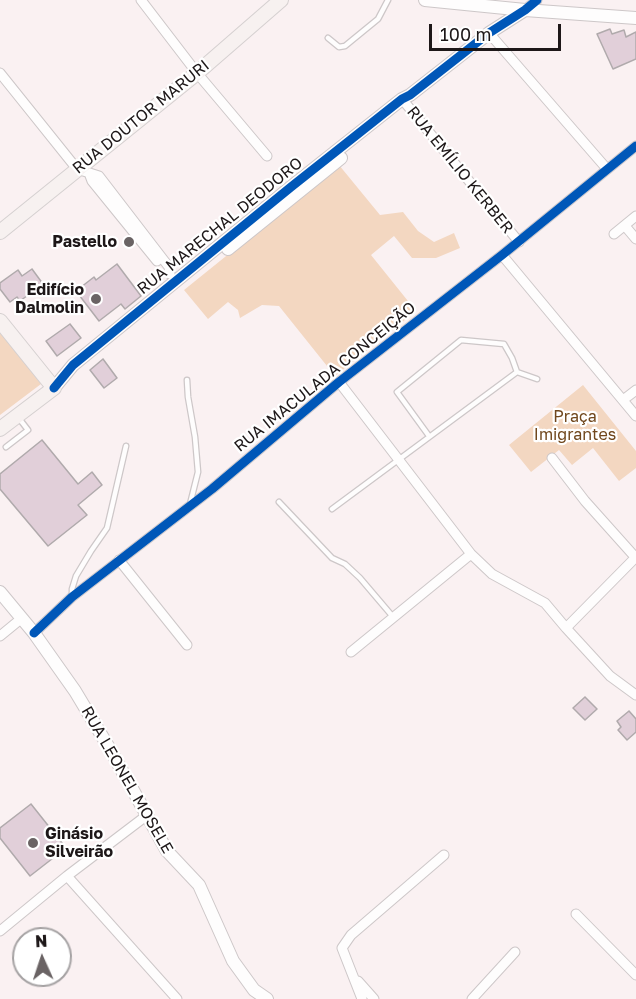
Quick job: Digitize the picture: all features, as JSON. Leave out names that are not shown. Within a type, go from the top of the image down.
[{"type":"main road","name":"RUA DOUTOR MARURI","points":[[0,232],[83,171],[281,0]]},
{"type":"main road","points":[[0,321],[54,388]]},
{"type":"main road","name":"RUA MARECHAL DEODORO","points":[[0,429],[54,388]]},
{"type":"street","points":[[141,0],[197,73],[267,156]]},
{"type":"street","points":[[425,0],[636,18]]},
{"type":"street","name":"RUA MARECHAL DEODORO","points":[[54,388],[78,371],[176,281],[489,33],[537,0]]},
{"type":"street","points":[[489,33],[607,169]]},
{"type":"street","points":[[0,73],[165,271],[176,281]]},
{"type":"street","name":"RUA EMÍLIO KERBER","points":[[406,99],[519,242]]},
{"type":"street","name":"RUA IMACULADA CONCEIÇÃO","points":[[34,633],[72,597],[189,507],[339,382],[519,242],[636,146]]},
{"type":"street","points":[[614,234],[636,216]]},
{"type":"street","points":[[625,226],[636,239]]},
{"type":"street","points":[[502,255],[636,416]]},
{"type":"street","points":[[339,382],[471,554],[492,574],[545,603],[610,676],[636,695]]},
{"type":"street","points":[[623,400],[636,390]]},
{"type":"street","points":[[552,458],[585,501],[636,558],[566,628]]},
{"type":"street","points":[[351,652],[471,554]]},
{"type":"street","points":[[119,560],[187,645]]},
{"type":"street","name":"RUA LEONEL MOSELE","points":[[0,592],[34,633],[75,691],[166,851],[199,885],[233,961],[254,990],[267,999]]},
{"type":"street","points":[[0,636],[22,618]]},
{"type":"street","points":[[0,931],[146,816]]},
{"type":"street","points":[[363,999],[342,948],[351,935],[444,855]]},
{"type":"street","points":[[67,876],[177,999]]},
{"type":"street","points":[[576,914],[636,975]]},
{"type":"street","points":[[472,999],[515,952]]},
{"type":"street","points":[[354,976],[374,999]]},
{"type":"lane","points":[[328,38],[339,47],[345,46],[378,19],[388,0]]},
{"type":"lane","points":[[429,436],[397,392],[461,340],[504,344],[512,358],[516,372]]},
{"type":"lane","points":[[516,372],[537,379]]},
{"type":"lane","points":[[332,508],[516,372]]},
{"type":"lane","points":[[187,380],[198,472],[189,507]]},
{"type":"lane","points":[[6,447],[28,430],[17,415]]},
{"type":"lane","points":[[72,597],[76,576],[107,528],[126,446]]},
{"type":"lane","points":[[279,502],[332,558],[345,564],[360,578],[394,618]]},
{"type":"green space","points":[[339,165],[380,215],[403,212],[418,231],[434,242],[454,233],[460,248],[436,258],[412,258],[394,236],[371,255],[416,311],[335,376],[279,306],[262,305],[240,318],[238,310],[228,302],[208,319],[184,290]]},
{"type":"green space","points":[[0,330],[41,384],[0,415]]},
{"type":"green space","name":"Praça Imigrantes","points":[[583,385],[636,451],[636,468],[619,481],[593,448],[572,465],[559,450],[531,472],[509,445]]},
{"type":"building","points":[[610,29],[612,34],[624,30],[626,37],[636,32],[636,59],[613,69],[597,34]]},
{"type":"building","points":[[117,264],[141,296],[125,309],[121,304],[99,321],[76,291],[94,277],[96,280]]},
{"type":"building","points":[[32,269],[43,284],[20,301],[17,297],[10,302],[0,289],[0,283],[18,270],[22,276]]},
{"type":"building","points":[[70,324],[81,338],[57,356],[46,341]]},
{"type":"building","points":[[103,359],[117,378],[104,388],[90,370]]},
{"type":"building","points":[[42,440],[78,484],[92,472],[102,485],[78,505],[87,515],[48,546],[0,489],[0,474]]},
{"type":"building","points":[[585,697],[597,709],[585,720],[573,708]]},
{"type":"building","points":[[629,711],[636,719],[636,732],[627,740],[618,730],[621,727],[617,721]]},
{"type":"building","name":"Ginásio Silveirão","points":[[31,804],[66,848],[30,876],[0,838],[0,828]]},
{"type":"cycle path","points":[[54,388],[73,365],[291,187],[402,99],[537,0]]},
{"type":"cycle path","points":[[34,633],[72,597],[212,489],[339,382],[502,255],[636,146]]},
{"type":"place","name":"Pastello","points":[[129,242]]},
{"type":"place","name":"Edifício Dalmolin","points":[[96,299]]},
{"type":"place","name":"Ginásio Silveirão","points":[[33,843]]}]
